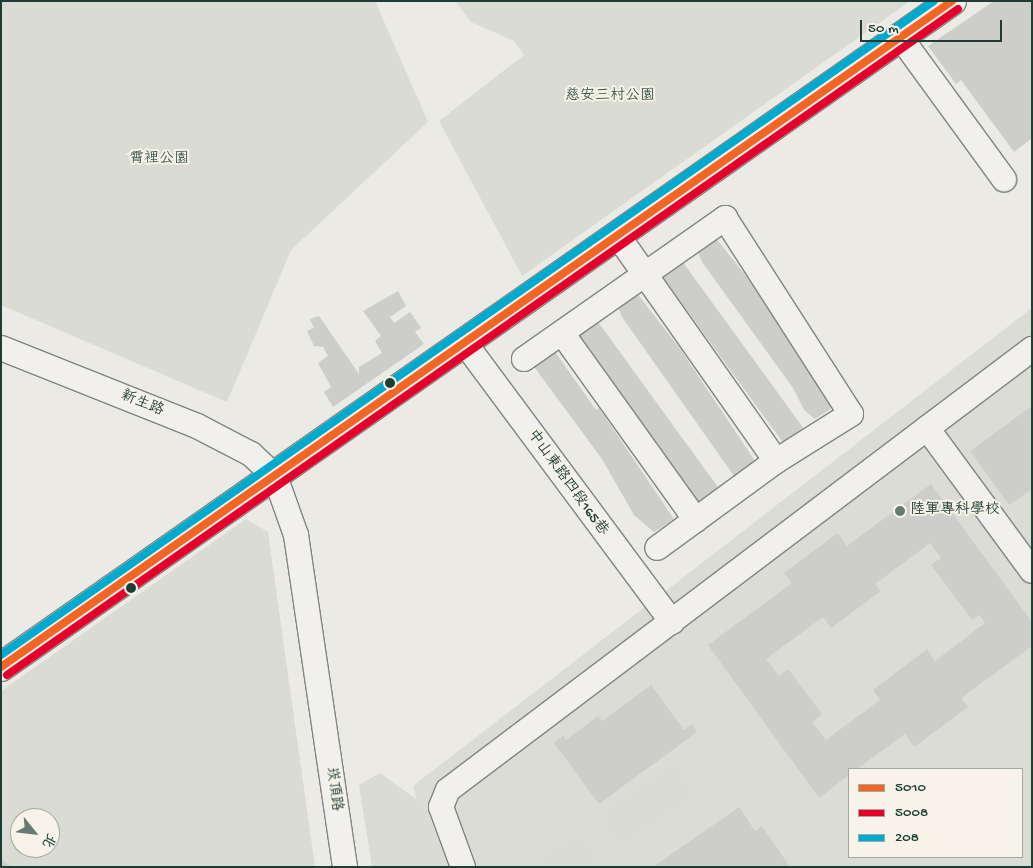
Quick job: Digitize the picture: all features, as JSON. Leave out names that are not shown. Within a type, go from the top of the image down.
[{"type":"main road","points":[[1,668],[952,1]]},
{"type":"street","points":[[901,38],[1004,179]]},
{"type":"street","points":[[524,359],[725,218],[851,414],[776,461],[657,548]]},
{"type":"street","points":[[618,236],[776,461]]},
{"type":"street","points":[[562,333],[696,520]]},
{"type":"street","name":"中山東路四段165巷","points":[[464,342],[672,622]]},
{"type":"street","name":"新生路","points":[[1,348],[196,426],[252,454],[275,476]]},
{"type":"street","points":[[463,867],[441,806],[448,790],[1032,349]]},
{"type":"street","points":[[927,428],[1032,571]]},
{"type":"street","name":"崁頂路","points":[[275,476],[296,535],[345,867]]},
{"type":"shaded area","name":"陸軍專科學校","points":[[1032,308],[1032,867],[433,867],[413,786]]},
{"type":"green space","name":"霄裡公園","points":[[1,1],[375,1],[428,122],[291,250],[227,402],[1,305]]},
{"type":"green space","name":"慈安三村公園","points":[[455,1],[910,1],[522,276],[439,121],[524,55],[514,41],[471,22]]},
{"type":"green space","points":[[246,519],[268,532],[315,867],[1,867],[1,691]]},
{"type":"green space","points":[[673,764],[694,794],[620,846],[599,816]]},
{"type":"green space","points":[[380,773],[424,805],[449,867],[372,867],[359,785]]},
{"type":"green space","points":[[578,833],[599,862],[592,867],[530,867]]},
{"type":"building","points":[[994,1],[1032,1],[1032,138],[1014,152],[961,80],[956,84],[928,46]]},
{"type":"building","points":[[715,237],[761,295],[835,406],[815,419],[804,410],[793,388],[702,262],[697,250]]},
{"type":"building","points":[[682,261],[803,428],[783,442],[662,276]]},
{"type":"building","points":[[398,291],[406,306],[390,317],[394,323],[410,312],[421,328],[415,332],[424,344],[333,407],[324,392],[331,387],[318,363],[328,356],[323,347],[314,346],[307,331],[314,328],[310,319],[319,316],[359,374],[359,367],[382,353],[375,341],[381,336],[363,311]]},
{"type":"building","points":[[636,292],[681,350],[755,461],[734,476],[622,317],[617,305]]},
{"type":"building","points":[[598,322],[719,489],[699,503],[578,337]]},
{"type":"building","points":[[554,350],[596,410],[599,408],[674,519],[654,532],[634,515],[602,459],[532,364]]},
{"type":"building","points":[[1032,406],[1032,489],[1009,505],[970,451]]},
{"type":"building","points":[[931,484],[1032,622],[1032,646],[961,698],[968,707],[914,747],[905,734],[858,768],[848,768],[848,776],[819,798],[708,645],[792,583],[784,573],[838,533],[847,546]],"holes":[[[930,543],[941,558],[931,565],[972,620],[979,615],[985,623],[935,661],[927,649],[873,690],[880,700],[826,740],[812,722],[822,714],[788,669],[779,676],[766,659],[823,617],[831,628],[881,591],[875,584]]]},
{"type":"building","points":[[651,685],[684,730],[692,724],[697,732],[599,804],[554,743],[563,736],[566,740],[598,716],[602,721]]},
{"type":"building","points":[[739,807],[755,831],[762,826],[790,867],[653,867]]},
{"type":"building","points":[[1,859],[12,867],[1,867]]},
{"type":"transit line","name":"208","points":[[1,655],[934,1]]},
{"type":"transit line","name":"5010","points":[[1,667],[952,1]]},
{"type":"transit line","name":"5008","points":[[7,675],[958,9]]},
{"type":"place","name":"陸軍專科學校","points":[[900,511]]}]
